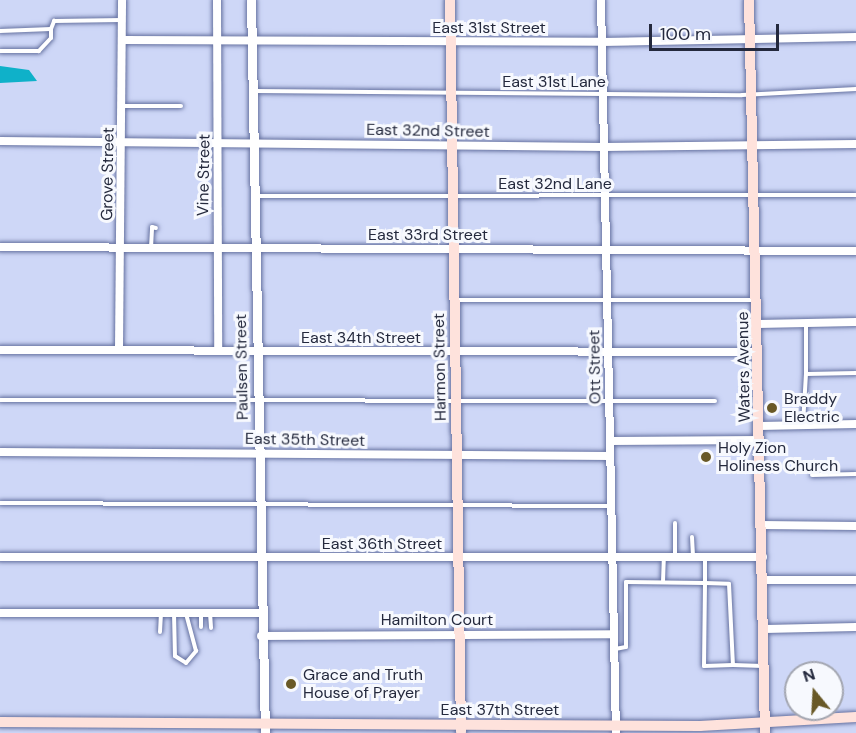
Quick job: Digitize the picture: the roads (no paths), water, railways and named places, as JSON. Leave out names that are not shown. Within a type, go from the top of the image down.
[{"type":"main road","name":"Harmon Street","points":[[450,0],[461,729]]},
{"type":"main road","name":"Waters Avenue","points":[[749,0],[764,580],[765,733]]},
{"type":"main road","name":"East 37th Street","points":[[0,722],[265,721],[461,729],[616,729],[856,717]]},
{"type":"street","name":"Grove Street","points":[[119,349],[123,106],[122,0]]},
{"type":"street","name":"Vine Street","points":[[217,0],[218,351]]},
{"type":"street","name":"Paulsen Street","points":[[251,0],[261,636],[265,733]]},
{"type":"street","name":"Ott Street","points":[[601,0],[616,729]]},
{"type":"street","name":"East 31st Street","points":[[123,40],[602,42],[856,36]]},
{"type":"street","name":"East 32nd Street","points":[[0,141],[604,147],[856,144]]},
{"type":"street","name":"East 33rd Street","points":[[0,248],[856,251]]},
{"type":"street","points":[[758,324],[856,322]]},
{"type":"street","name":"East 34th Street","points":[[0,350],[758,352]]},
{"type":"street","points":[[760,426],[856,424]]},
{"type":"street","points":[[610,441],[760,440]]},
{"type":"street","name":"East 35th Street","points":[[0,452],[610,456]]},
{"type":"street","points":[[762,525],[856,526]]},
{"type":"street","name":"East 36th Street","points":[[0,556],[763,557]]},
{"type":"street","points":[[764,580],[856,580]]},
{"type":"street","points":[[0,613],[261,613]]},
{"type":"street","points":[[765,629],[856,627]]},
{"type":"street","name":"Hamilton Court","points":[[261,636],[459,633],[614,634]]},
{"type":"lane","points":[[0,51],[46,49],[54,21],[123,20]]},
{"type":"lane","points":[[0,31],[51,29]]},
{"type":"lane","name":"East 31st Lane","points":[[251,90],[603,95],[856,89]]},
{"type":"lane","points":[[123,106],[182,106]]},
{"type":"lane","name":"East 32nd Lane","points":[[253,196],[856,195]]},
{"type":"lane","points":[[151,249],[152,227],[156,228]]},
{"type":"lane","points":[[454,300],[757,300]]},
{"type":"lane","points":[[803,425],[806,322]]},
{"type":"lane","points":[[806,374],[856,373]]},
{"type":"lane","points":[[0,400],[609,403],[715,401]]},
{"type":"lane","points":[[812,475],[856,474]]},
{"type":"lane","points":[[0,503],[611,506]]},
{"type":"lane","points":[[675,523],[675,558]]},
{"type":"lane","points":[[692,537],[693,558]]},
{"type":"lane","points":[[705,557],[704,666],[765,667]]},
{"type":"lane","points":[[663,582],[664,558]]},
{"type":"lane","points":[[613,582],[705,583],[731,588],[733,665]]},
{"type":"lane","points":[[614,649],[626,647],[626,582]]},
{"type":"lane","points":[[160,632],[161,613]]},
{"type":"lane","points":[[174,613],[173,647],[186,663],[196,651],[186,613]]},
{"type":"lane","points":[[201,613],[201,627]]},
{"type":"lane","points":[[210,613],[211,628]]},
{"type":"water","points":[[0,66],[29,70],[37,81],[0,83]]},
{"type":"place","name":"Braddy Electric","points":[[772,408]]},
{"type":"place","name":"Holy Zion Holiness Church","points":[[706,457]]},
{"type":"place","name":"Grace and Truth House of Prayer","points":[[291,684]]}]
